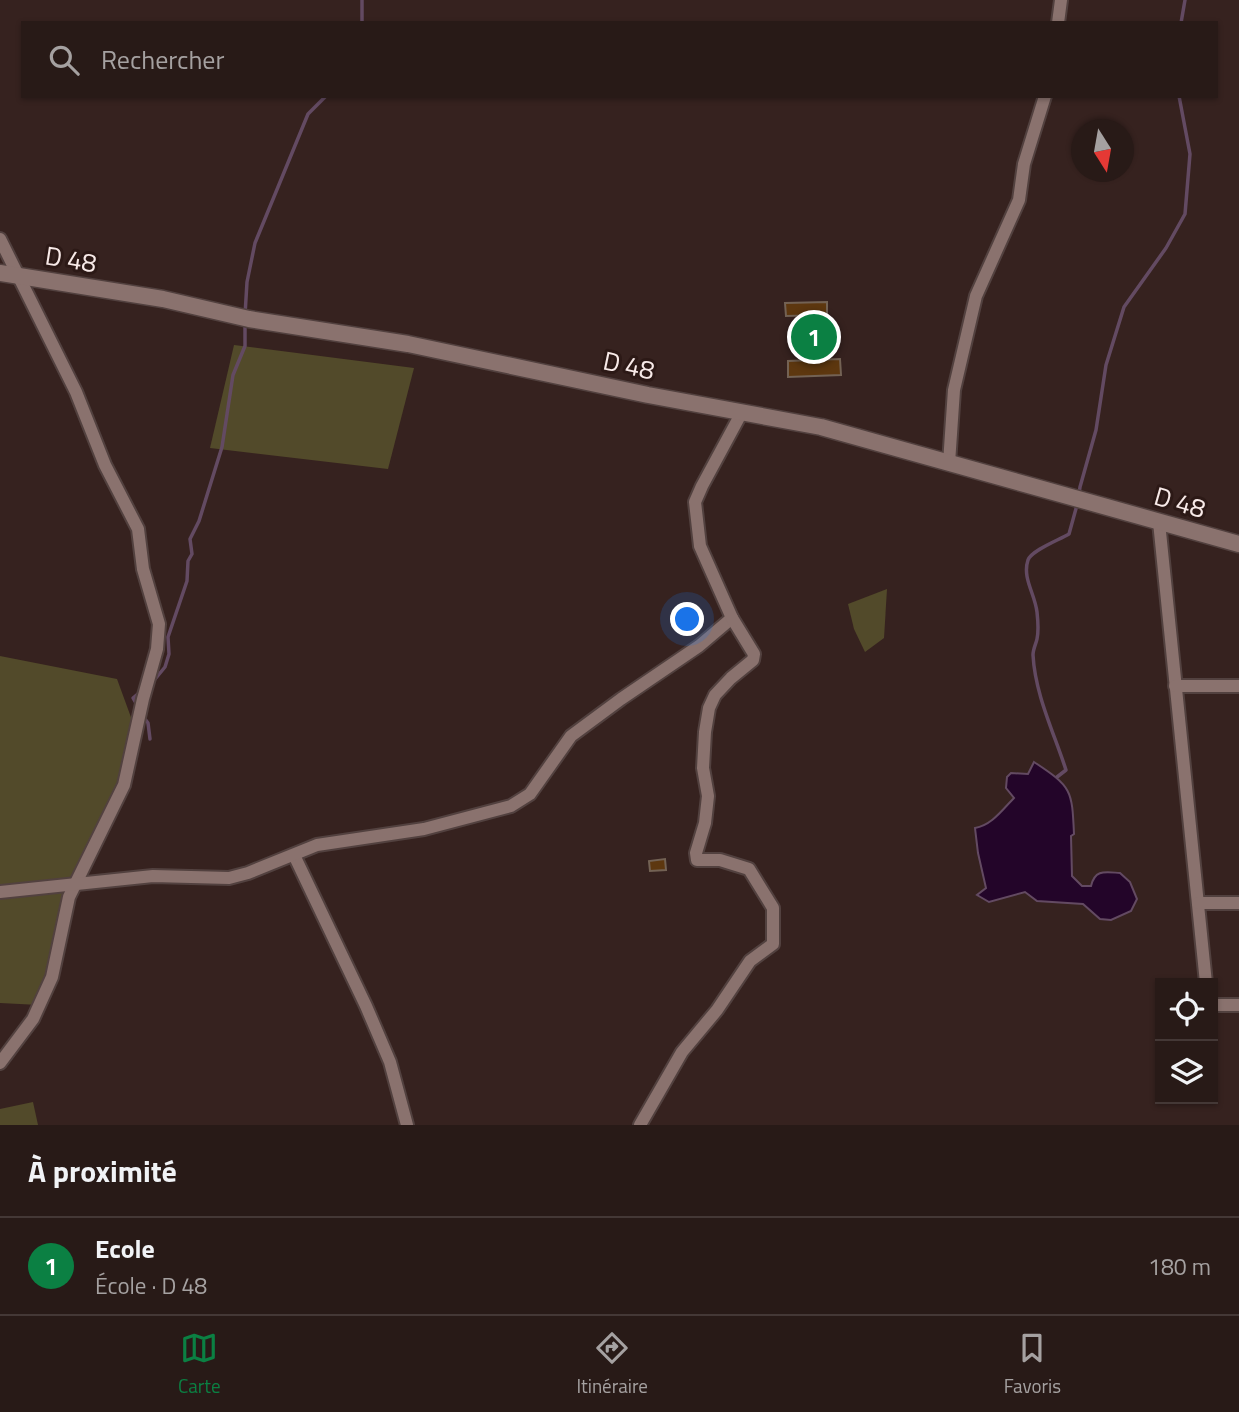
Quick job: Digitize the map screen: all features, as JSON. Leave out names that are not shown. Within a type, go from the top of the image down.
[{"type":"street","points":[[1058,21],[1061,0]]},
{"type":"street","points":[[949,463],[954,390],[976,296],[1018,200],[1024,164],[1044,98]]},
{"type":"street","points":[[0,239],[5,274],[76,392],[105,465],[138,529],[143,569],[159,624],[157,649],[124,785],[69,897],[52,977],[33,1019],[0,1063]]},
{"type":"street","name":"D 48","points":[[5,274],[163,299],[245,318],[408,344],[648,395],[821,427],[1239,544]]},
{"type":"street","points":[[640,1125],[682,1052],[717,1010],[750,961],[773,944],[774,908],[749,869],[720,860],[697,860],[696,852],[705,823],[708,796],[703,768],[709,708],[715,695],[753,660],[754,654],[732,618],[700,546],[695,502],[742,412]]},
{"type":"street","points":[[1158,522],[1206,978]]},
{"type":"street","points":[[0,892],[153,876],[229,878],[317,845],[425,829],[511,806],[530,794],[571,736],[699,646],[732,618]]},
{"type":"street","points":[[1175,686],[1239,687]]},
{"type":"street","points":[[294,855],[390,1062],[407,1125]]},
{"type":"street","points":[[1198,903],[1239,903]]},
{"type":"street","points":[[1218,1005],[1239,1005]]},
{"type":"shaded area","points":[[234,345],[414,368],[388,469],[210,448]]},
{"type":"shaded area","points":[[887,589],[884,638],[865,652],[854,629],[848,604]]},
{"type":"shaded area","points":[[0,656],[117,679],[136,731],[124,785],[69,897],[39,1005],[0,1003]]},
{"type":"shaded area","points":[[1034,762],[1063,784],[1070,798],[1074,834],[1071,836],[1072,876],[1082,886],[1091,886],[1098,874],[1120,873],[1130,882],[1137,899],[1131,911],[1111,920],[1100,919],[1083,904],[1037,901],[1025,892],[989,902],[977,895],[986,888],[975,828],[992,820],[1014,798],[1006,788],[1007,777],[1011,773],[1028,774]]},
{"type":"shaded area","points":[[33,1102],[38,1125],[0,1125],[0,1109]]},
{"type":"building","points":[[827,302],[827,315],[786,316],[785,303]]},
{"type":"building","points":[[840,359],[841,375],[788,377],[788,361]]},
{"type":"building","points":[[665,859],[666,870],[650,871],[649,861]]},
{"type":"waterway","points":[[362,0],[362,21]]},
{"type":"waterway","points":[[1181,21],[1185,0]]},
{"type":"waterway","points":[[245,315],[247,282],[255,243],[308,114],[324,98]]},
{"type":"waterway","points":[[1079,494],[1096,430],[1106,365],[1124,307],[1166,248],[1185,214],[1190,154],[1179,98]]},
{"type":"waterway","points":[[151,684],[165,667],[169,654],[168,637],[187,581],[188,561],[192,554],[190,539],[199,521],[222,447],[233,375],[245,346],[245,322]]},
{"type":"waterway","points":[[1057,777],[1066,770],[1037,684],[1033,651],[1038,636],[1038,619],[1027,567],[1030,556],[1069,534],[1077,505]]},
{"type":"waterway","points":[[137,705],[133,698],[139,693]]},
{"type":"waterway","points":[[142,715],[148,723],[150,739]]},
{"type":"place","name":"Ecole","points":[[814,337]]}]
